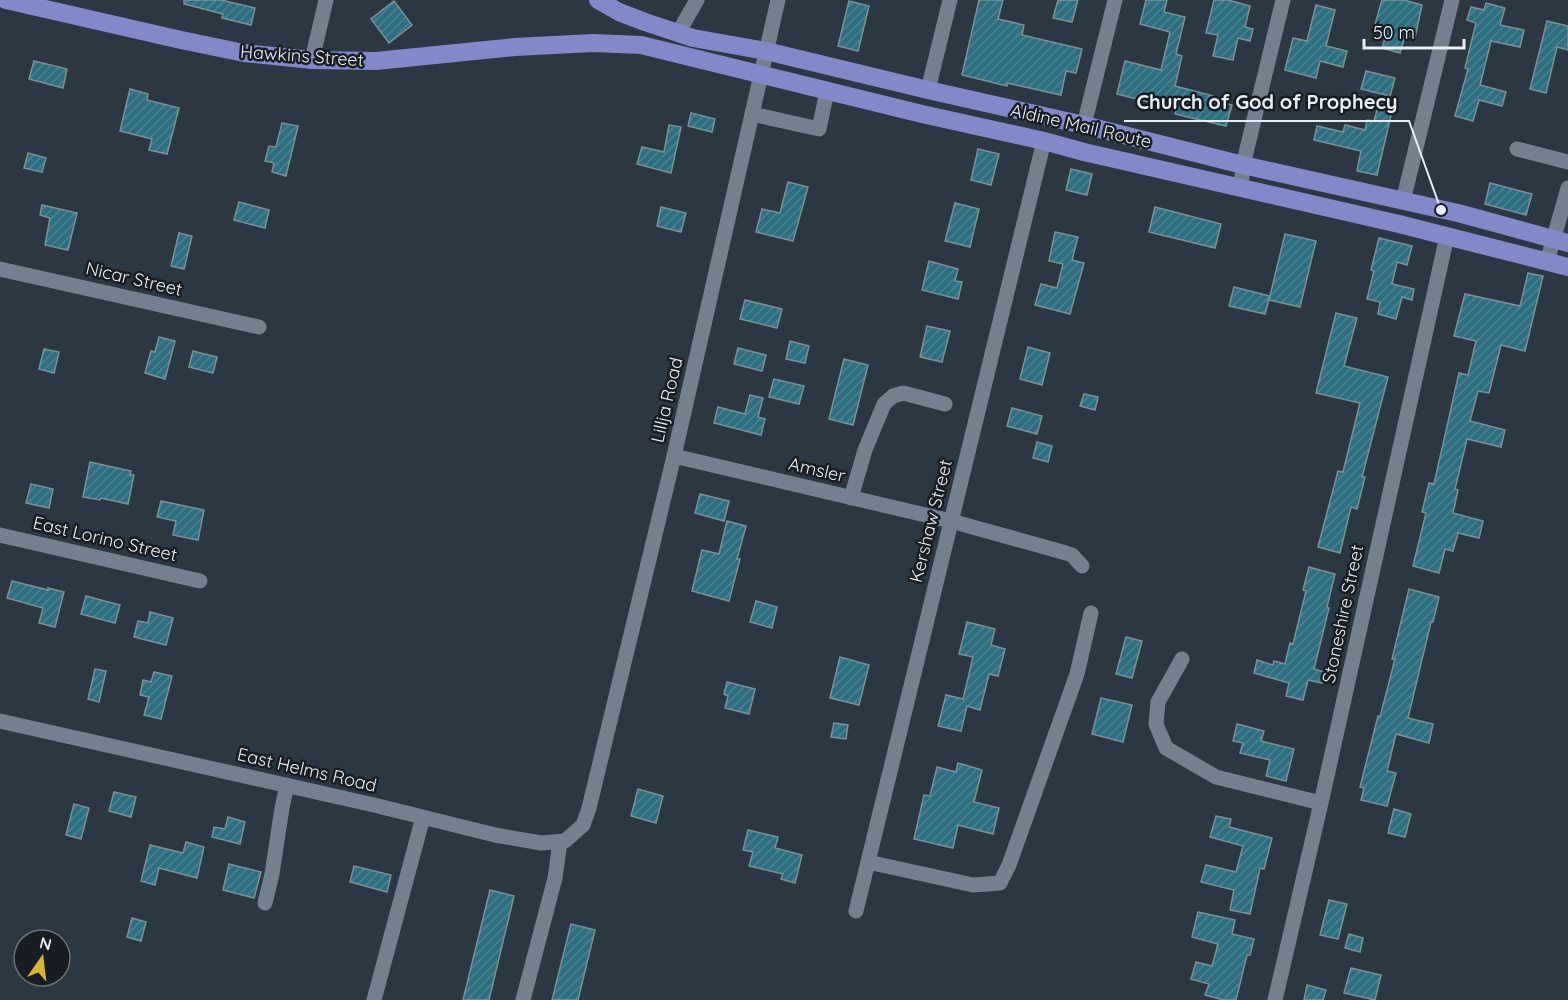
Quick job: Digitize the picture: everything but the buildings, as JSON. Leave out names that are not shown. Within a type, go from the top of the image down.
[{"type":"main road","name":"Hawkins Street","points":[[6,0],[212,47],[244,53],[312,60],[376,62],[515,47],[593,43],[640,45],[675,54]]},
{"type":"main road","name":"Aldine Mail Route","points":[[598,0],[622,6],[693,38],[766,51],[1084,125],[1243,165],[1458,213],[1561,242]]},
{"type":"main road","name":"Aldine Mail Route","points":[[675,54],[1447,236],[1568,267]]},
{"type":"street","points":[[312,60],[326,0]]},
{"type":"street","points":[[678,33],[697,0]]},
{"type":"street","name":"Lillja Road","points":[[560,842],[565,841],[583,825],[589,808],[674,456],[778,0]]},
{"type":"street","points":[[928,90],[950,0]]},
{"type":"street","points":[[1084,125],[1114,0]]},
{"type":"street","points":[[1240,188],[1243,165],[1283,0]]},
{"type":"street","points":[[1404,201],[1452,0]]},
{"type":"street","points":[[752,114],[819,129],[827,91]]},
{"type":"street","name":"Kershaw Street","points":[[856,911],[1044,141]]},
{"type":"street","points":[[1517,149],[1568,162]]},
{"type":"street","points":[[1547,262],[1561,242],[1568,188]]},
{"type":"street","name":"Stoneshire Street","points":[[1275,1000],[1447,236]]},
{"type":"street","name":"Nicar Street","points":[[0,269],[259,327]]},
{"type":"street","points":[[851,498],[865,450],[884,404],[893,396],[903,393],[945,404]]},
{"type":"street","name":"Amsler","points":[[674,456],[951,522],[1066,553],[1072,555],[1083,566]]},
{"type":"street","name":"East Lorino Street","points":[[0,535],[201,581]]},
{"type":"street","points":[[868,862],[973,885],[1000,883],[1009,865],[1077,674],[1091,613]]},
{"type":"street","points":[[1182,659],[1158,702],[1156,724],[1166,748],[1216,777],[1321,803]]},
{"type":"street","name":"East Helms Road","points":[[0,721],[518,839],[541,843],[560,842]]},
{"type":"street","points":[[265,903],[287,785]]},
{"type":"street","points":[[374,1000],[423,817]]},
{"type":"street","points":[[523,1000],[555,878],[560,842]]},
{"type":"place","name":"Church of God of Prophecy","points":[[1441,210]]}]
